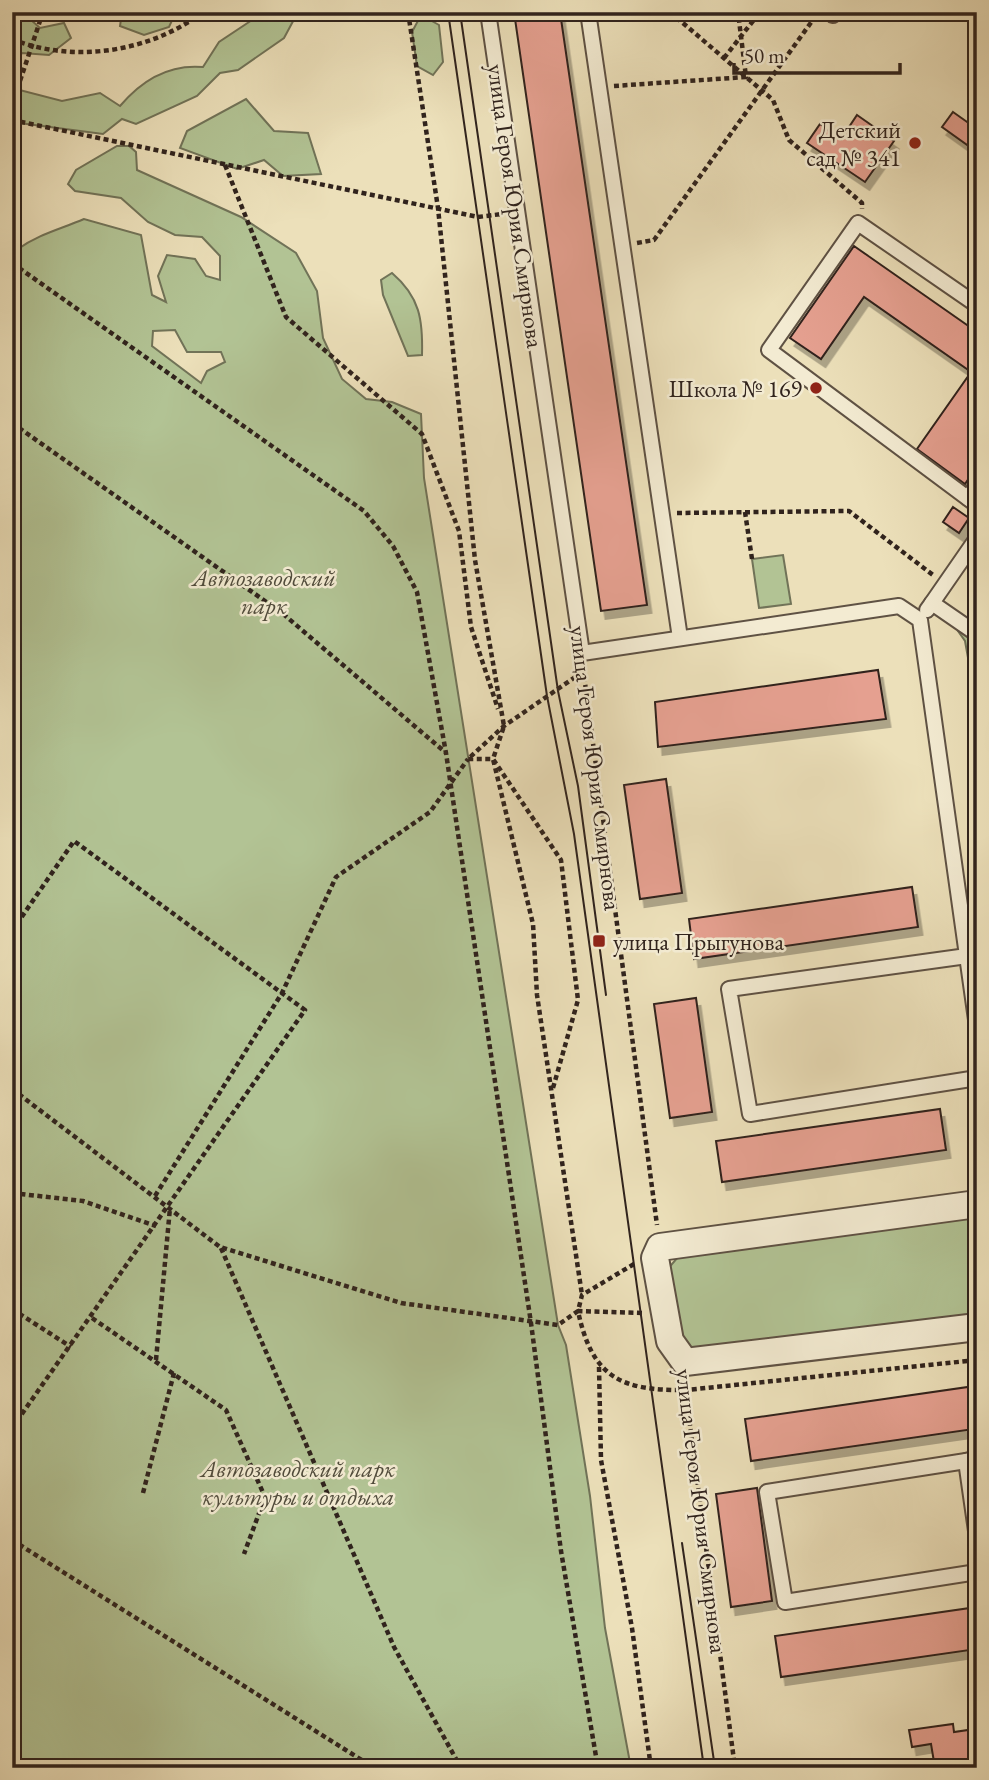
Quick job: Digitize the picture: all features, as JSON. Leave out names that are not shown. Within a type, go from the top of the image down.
[{"type":"street","points":[[657,1253],[977,1204]]},
{"type":"street","name":"улица Героя Юрия Смирнова","points":[[657,1253],[663,1310],[670,1341],[685,1362]]},
{"type":"street","points":[[685,1362],[977,1327]]},
{"type":"lane","name":"улица Героя Юрия Смирнова","points":[[488,12],[582,653]]},
{"type":"lane","points":[[588,12],[680,638]]},
{"type":"lane","points":[[977,305],[858,223],[769,350],[972,501],[977,485]]},
{"type":"lane","points":[[977,538],[920,620],[977,1027]]},
{"type":"lane","points":[[932,603],[977,634]]},
{"type":"lane","points":[[582,653],[899,606],[920,620]]},
{"type":"lane","points":[[967,956],[729,989],[750,1114],[977,1078]]},
{"type":"lane","points":[[977,1538],[971,1460],[768,1492],[785,1602],[977,1572]]},
{"type":"path","points":[[12,104],[43,12]]},
{"type":"path","points":[[180,12],[188,24]]},
{"type":"path","points":[[12,39],[33,47],[82,52],[121,49],[188,24],[204,12]]},
{"type":"path","points":[[408,12],[439,208],[475,560],[504,726],[493,759],[533,924],[537,995],[582,1295],[578,1311],[649,1313],[663,1310]]},
{"type":"path","points":[[670,12],[773,100],[789,140],[862,203],[858,223]]},
{"type":"path","points":[[738,12],[746,77]]},
{"type":"path","points":[[724,58],[760,12]]},
{"type":"path","points":[[622,246],[654,240],[762,91],[828,13]]},
{"type":"path","points":[[599,87],[746,77]]},
{"type":"path","points":[[12,120],[478,217],[517,212]]},
{"type":"path","points":[[225,165],[286,317],[422,434],[459,531],[471,627],[504,726]]},
{"type":"path","points":[[12,263],[364,511],[393,546],[417,592],[451,783],[531,1322],[561,1551],[598,1768]]},
{"type":"path","points":[[12,423],[282,613],[446,753]]},
{"type":"path","points":[[661,513],[849,511],[945,584]]},
{"type":"path","points":[[745,512],[752,559]]},
{"type":"path","name":"улица Героя Юрия Смирнова","points":[[582,653],[657,1253]]},
{"type":"path","points":[[155,1196],[282,993],[336,877],[430,812],[468,760],[504,726],[584,671]]},
{"type":"path","points":[[468,760],[493,759]]},
{"type":"path","points":[[493,759],[561,860],[578,1000],[552,1092]]},
{"type":"path","points":[[12,931],[74,841],[305,1010],[170,1207],[12,1428]]},
{"type":"path","points":[[12,1089],[220,1247],[401,1303],[558,1325]]},
{"type":"path","points":[[12,1193],[83,1201],[156,1226]]},
{"type":"path","points":[[156,1360],[170,1207]]},
{"type":"path","points":[[220,1247],[394,1647],[461,1768]]},
{"type":"path","points":[[582,1295],[657,1253]]},
{"type":"path","points":[[12,1309],[71,1347]]},
{"type":"path","points":[[92,1318],[226,1410],[265,1496],[244,1554]]},
{"type":"path","name":"улица Героя Юрия Смирнова","points":[[685,1362],[686,1390],[735,1768]]},
{"type":"path","points":[[598,1366],[601,1460],[632,1629],[651,1768]]},
{"type":"path","points":[[143,1493],[174,1373]]},
{"type":"path","points":[[12,1540],[368,1764],[392,1768]]},
{"type":"green space","points":[[12,12],[22,12],[40,28],[64,23],[71,38],[49,55],[22,53],[12,65]]},
{"type":"green space","points":[[122,12],[176,12],[169,27],[144,35],[120,26]]},
{"type":"green space","points":[[264,12],[298,12],[284,38],[238,70],[220,73],[197,96],[136,124],[122,119],[103,134],[12,122],[12,88],[62,101],[100,93],[120,106],[137,89],[167,71],[203,67],[219,42]]},
{"type":"green space","points":[[421,15],[439,25],[443,62],[433,75],[417,66],[412,32]]},
{"type":"green space","points":[[246,99],[274,131],[308,133],[321,174],[283,176],[264,160],[237,169],[180,148],[187,131]]},
{"type":"green space","name":"Автозаводский парк культуры и отдыха","points":[[117,146],[129,146],[136,152],[137,170],[241,217],[296,253],[317,291],[323,338],[342,379],[366,399],[392,402],[421,414],[424,478],[558,1325],[566,1345],[590,1496],[605,1628],[631,1768],[12,1768],[12,245],[18,249],[84,219],[141,235],[152,295],[166,302],[158,276],[167,255],[195,259],[206,276],[220,280],[220,256],[202,237],[175,235],[148,222],[121,198],[75,191],[68,184],[76,170]],"holes":[[[175,330],[187,352],[221,352],[225,362],[207,371],[201,383],[152,346],[153,331]]]},
{"type":"green space","points":[[392,273],[409,291],[418,310],[422,331],[422,355],[408,356],[383,295],[381,280]]},
{"type":"green space","points":[[783,555],[791,604],[759,608],[752,559]]},
{"type":"green space","points":[[977,604],[977,708],[965,641],[958,631]]},
{"type":"green space","points":[[977,1209],[977,1314],[698,1354],[677,1339],[666,1271],[684,1250]]},
{"type":"building","points":[[514,12],[560,12],[647,605],[601,611]]},
{"type":"building","points":[[953,112],[977,129],[977,152],[942,127]]},
{"type":"building","points":[[857,115],[894,141],[865,182],[807,143],[820,124],[841,139]]},
{"type":"building","points":[[854,246],[977,332],[977,466],[965,484],[917,449],[971,372],[864,297],[821,359],[790,338]]},
{"type":"building","points":[[953,507],[969,518],[959,533],[943,522]]},
{"type":"building","points":[[878,670],[886,719],[658,747],[655,702]]},
{"type":"building","points":[[666,779],[682,893],[640,899],[624,785]]},
{"type":"building","points":[[912,887],[918,927],[694,959],[689,919]]},
{"type":"building","points":[[696,998],[712,1112],[670,1118],[654,1004]]},
{"type":"building","points":[[940,1109],[946,1150],[722,1182],[716,1141]]},
{"type":"building","points":[[968,1387],[974,1429],[751,1461],[745,1419]]},
{"type":"building","points":[[757,1488],[772,1601],[731,1607],[716,1494]]},
{"type":"building","points":[[977,1607],[977,1649],[781,1677],[775,1636]]},
{"type":"building","points":[[953,1724],[954,1732],[975,1729],[977,1768],[935,1768],[931,1744],[912,1747],[909,1730]]},
{"type":"tram line","points":[[448,12],[547,696],[574,834],[704,1768]]},
{"type":"tram line","points":[[460,12],[558,691],[578,786],[606,995]]},
{"type":"tram line","points":[[682,1543],[715,1768]]},
{"type":"place","name":"Детский сад № 341","points":[[915,143]]},
{"type":"place","name":"Школа № 169","points":[[816,388]]},
{"type":"place","name":"улица Прыгунова","points":[[599,941]]},
{"type":"park label","name":"Автозаводский парк","points":[[264,591]]}]
